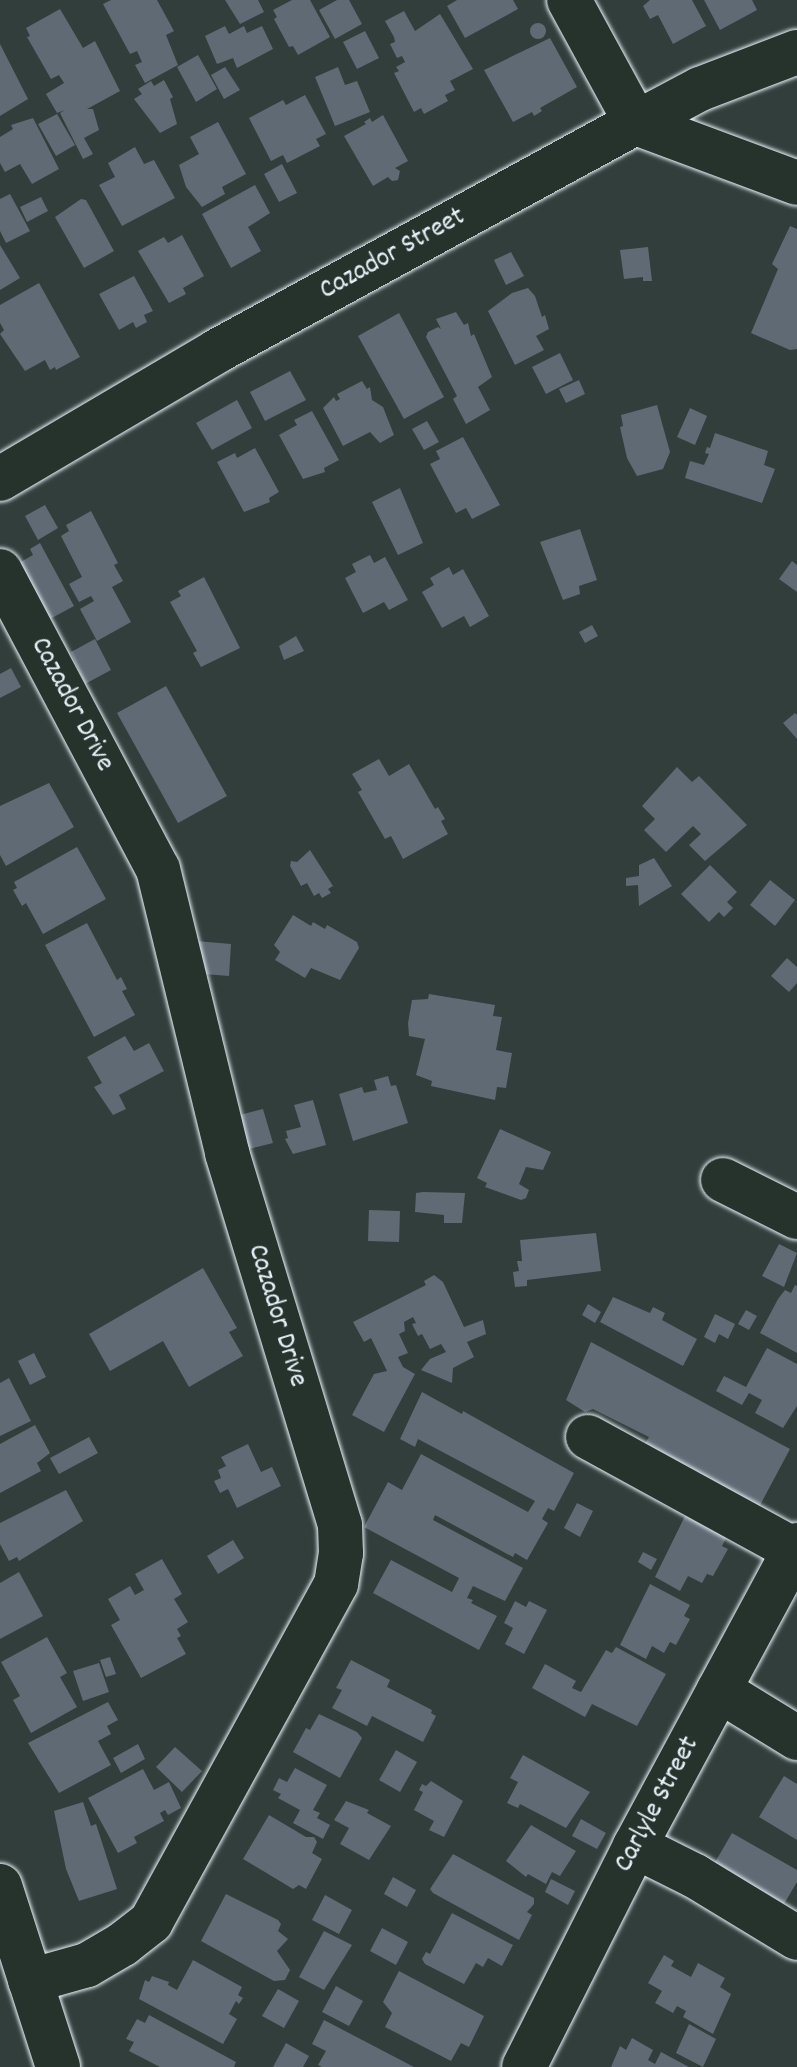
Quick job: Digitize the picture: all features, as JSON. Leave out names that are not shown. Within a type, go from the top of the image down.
[{"type":"street","points":[[569,0],[636,123],[797,183]]},
{"type":"street","name":"Cazador Street","points":[[0,479],[217,351],[636,123],[700,89],[797,52]]},
{"type":"street","name":"Cazador Drive","points":[[0,571],[158,869],[227,1153],[340,1525],[341,1553],[336,1584],[151,1922],[123,1944],[87,1965],[30,1981]]},
{"type":"street","points":[[723,1180],[797,1217]]},
{"type":"street","points":[[588,1437],[796,1548]]},
{"type":"street","name":"Carlyle Street","points":[[524,2067],[635,1846],[796,1548]]},
{"type":"street","points":[[719,1690],[797,1738]]},
{"type":"street","points":[[635,1846],[695,1876],[797,1938]]},
{"type":"street","points":[[0,1886],[58,2067]]},
{"type":"building","points":[[111,0],[157,0],[174,31],[166,35],[178,65],[145,83],[135,65],[142,62],[137,51],[130,54],[103,4]]},
{"type":"building","points":[[225,0],[258,0],[264,12],[240,24]]},
{"type":"building","points":[[292,0],[310,0],[330,37],[298,55],[293,46],[289,47],[274,19],[277,17],[273,10]]},
{"type":"building","points":[[337,0],[349,0],[362,24],[335,39],[319,10]]},
{"type":"building","points":[[457,0],[513,0],[518,9],[465,38],[447,6]]},
{"type":"building","points":[[650,0],[692,0],[706,26],[673,44],[658,15],[650,19],[643,6]]},
{"type":"building","points":[[704,0],[752,0],[757,10],[720,30]]},
{"type":"building","points":[[60,9],[83,48],[95,41],[120,91],[87,109],[93,109],[99,130],[84,138],[93,154],[83,159],[60,113],[65,110],[57,113],[46,94],[64,83],[59,75],[51,79],[27,37],[30,36],[26,28]]},
{"type":"building","points":[[404,11],[415,31],[440,14],[473,69],[450,81],[455,90],[445,95],[448,101],[424,114],[421,108],[414,112],[394,73],[399,71],[396,67],[405,62],[402,56],[397,58],[390,44],[395,42],[394,37],[385,21]]},
{"type":"building","points":[[535,23],[541,23],[546,31],[544,37],[535,39],[530,34],[530,28]]},
{"type":"building","points":[[225,26],[229,34],[244,26],[247,33],[262,26],[273,49],[237,68],[233,58],[217,64],[205,36]]},
{"type":"building","points":[[365,31],[379,58],[357,69],[343,42]]},
{"type":"building","points":[[550,38],[577,87],[540,108],[542,111],[534,116],[532,112],[513,122],[484,70]]},
{"type":"building","points":[[0,44],[28,99],[0,116]]},
{"type":"building","points":[[198,55],[217,89],[196,102],[177,67]]},
{"type":"building","points":[[225,67],[240,90],[224,99],[211,75]]},
{"type":"building","points":[[338,67],[345,85],[357,81],[370,112],[335,126],[315,77]]},
{"type":"building","points":[[164,80],[173,97],[170,99],[177,124],[160,133],[134,99],[142,94],[138,89],[151,81],[154,86]]},
{"type":"building","points":[[305,95],[326,134],[316,139],[320,146],[287,163],[283,155],[271,161],[249,118],[283,100],[286,105]]},
{"type":"building","points":[[57,114],[75,145],[56,156],[38,124]]},
{"type":"building","points":[[383,115],[408,161],[395,168],[400,171],[398,180],[392,181],[388,177],[373,186],[344,136],[366,124],[364,122],[370,118],[372,122]]},
{"type":"building","points":[[33,118],[59,169],[32,184],[20,164],[5,172],[0,163],[0,137],[13,129],[11,125]]},
{"type":"building","points":[[218,122],[246,174],[222,187],[225,194],[202,207],[186,187],[179,165],[199,154],[190,137]]},
{"type":"building","points":[[135,147],[144,164],[154,160],[175,198],[122,226],[99,185],[115,177],[108,163]]},
{"type":"building","points":[[282,164],[297,193],[279,202],[264,174]]},
{"type":"building","points":[[255,185],[270,213],[248,227],[261,251],[231,268],[202,214]]},
{"type":"building","points":[[10,194],[30,231],[6,243],[0,231],[0,199]]},
{"type":"building","points":[[41,197],[48,211],[27,222],[20,207]]},
{"type":"building","points":[[81,199],[86,200],[114,251],[84,268],[55,217]]},
{"type":"building","points":[[790,226],[797,229],[797,349],[790,350],[751,333],[778,269],[772,264]]},
{"type":"building","points":[[182,235],[204,276],[183,288],[186,294],[169,303],[138,251],[164,237],[168,243]]},
{"type":"building","points":[[0,245],[20,278],[0,290]]},
{"type":"building","points":[[648,247],[652,281],[643,281],[643,277],[624,279],[620,250]]},
{"type":"building","points":[[511,252],[524,276],[506,285],[494,260]]},
{"type":"building","points":[[134,276],[153,311],[144,315],[147,322],[136,328],[133,322],[119,330],[99,294]]},
{"type":"building","points":[[39,283],[80,357],[56,370],[55,367],[50,370],[45,360],[25,371],[0,334],[4,330],[0,323],[0,305]]},
{"type":"building","points":[[528,288],[535,296],[542,317],[545,315],[549,329],[536,336],[544,350],[515,365],[488,311],[512,293]]},
{"type":"building","points":[[456,312],[464,325],[468,323],[471,336],[474,334],[492,377],[478,387],[490,410],[466,424],[453,399],[457,396],[426,337],[428,332],[438,327],[441,329],[436,319]]},
{"type":"building","points":[[399,313],[444,397],[404,419],[358,336]]},
{"type":"building","points":[[560,353],[573,380],[546,394],[532,367]]},
{"type":"building","points":[[290,371],[306,400],[265,421],[250,392]]},
{"type":"building","points":[[579,380],[585,394],[566,403],[559,389]]},
{"type":"building","points":[[362,381],[367,389],[370,387],[372,400],[383,407],[394,435],[380,443],[370,432],[343,446],[323,408],[334,397],[336,401],[340,399],[337,394]]},
{"type":"building","points":[[237,400],[252,428],[212,450],[196,423]]},
{"type":"building","points":[[657,405],[670,452],[663,469],[637,476],[627,458],[620,427],[623,426],[621,415]]},
{"type":"building","points":[[690,408],[707,416],[695,445],[677,437]]},
{"type":"building","points":[[312,411],[339,460],[324,468],[325,472],[303,479],[279,435],[297,425],[294,420]]},
{"type":"building","points":[[427,421],[439,442],[424,450],[412,429]]},
{"type":"building","points":[[715,433],[768,451],[764,465],[775,469],[762,503],[685,478],[690,461],[704,465],[709,454],[705,453],[707,447],[710,448]]},
{"type":"building","points":[[463,437],[500,505],[472,519],[466,508],[456,513],[430,464],[440,459],[436,451]]},
{"type":"building","points":[[255,448],[279,492],[269,498],[270,502],[244,512],[217,462],[235,453],[237,458]]},
{"type":"building","points":[[400,488],[423,543],[398,555],[372,502]]},
{"type":"building","points":[[45,505],[58,528],[38,540],[25,516]]},
{"type":"building","points":[[91,511],[118,563],[114,565],[123,581],[112,587],[131,622],[97,641],[80,609],[94,601],[91,596],[79,602],[69,584],[82,577],[61,536],[69,531],[66,525]]},
{"type":"building","points":[[580,529],[597,580],[579,586],[580,594],[563,600],[540,542]]},
{"type":"building","points":[[40,543],[74,606],[50,619],[19,563],[33,555],[30,549]]},
{"type":"building","points":[[370,555],[374,563],[385,557],[408,600],[389,610],[384,602],[363,613],[345,578],[356,572],[352,564]]},
{"type":"building","points":[[792,561],[797,565],[797,592],[779,579]]},
{"type":"building","points":[[449,567],[453,575],[463,569],[489,616],[470,627],[464,616],[442,628],[422,592],[434,585],[430,578]]},
{"type":"building","points":[[204,577],[240,648],[201,667],[193,653],[197,651],[170,602],[181,596],[178,591]]},
{"type":"building","points":[[592,625],[598,636],[585,643],[579,632]]},
{"type":"building","points":[[296,636],[304,651],[284,660],[279,646]]},
{"type":"building","points":[[95,639],[111,670],[85,684],[71,652]]},
{"type":"building","points":[[11,668],[21,687],[0,698],[0,674]]},
{"type":"building","points":[[166,686],[227,796],[178,823],[117,713]]},
{"type":"building","points":[[795,713],[797,715],[797,739],[783,723]]},
{"type":"building","points":[[379,759],[389,776],[409,764],[435,809],[438,807],[445,819],[441,821],[448,834],[403,859],[391,836],[385,839],[358,792],[362,790],[352,774]]},
{"type":"building","points":[[677,767],[692,782],[699,776],[747,825],[705,861],[689,845],[701,834],[693,826],[666,852],[644,830],[655,819],[642,806]]},
{"type":"building","points":[[49,783],[74,827],[6,866],[0,855],[0,806]]},
{"type":"building","points":[[77,847],[106,899],[43,934],[26,903],[22,906],[13,890],[17,888],[14,882]]},
{"type":"building","points":[[310,850],[333,886],[328,889],[331,893],[322,898],[319,893],[314,896],[307,883],[301,886],[290,866],[291,861],[297,862]]},
{"type":"building","points":[[654,858],[672,886],[639,906],[638,885],[626,886],[626,878],[639,876],[639,865]]},
{"type":"building","points":[[710,865],[737,892],[727,902],[733,908],[724,917],[719,912],[709,922],[681,894]]},
{"type":"building","points":[[770,880],[795,900],[775,926],[750,905]]},
{"type":"building","points":[[293,915],[311,926],[313,922],[325,929],[327,925],[357,942],[359,948],[340,980],[311,968],[305,978],[275,960],[280,952],[274,945]]},
{"type":"building","points":[[87,923],[117,980],[121,977],[127,989],[122,991],[135,1015],[94,1037],[45,945]]},
{"type":"building","points":[[196,941],[231,944],[229,976],[204,974]]},
{"type":"building","points":[[787,958],[797,967],[797,983],[789,992],[771,976]]},
{"type":"building","points":[[429,994],[495,1005],[493,1016],[502,1017],[496,1050],[512,1053],[506,1088],[497,1087],[495,1100],[431,1086],[432,1081],[416,1075],[425,1039],[409,1036],[408,1023],[412,1000],[428,999]]},
{"type":"building","points":[[125,1036],[134,1051],[149,1043],[164,1071],[119,1095],[126,1109],[113,1115],[94,1087],[102,1083],[87,1057]]},
{"type":"building","points":[[388,1076],[391,1086],[396,1085],[408,1123],[353,1141],[339,1094],[362,1087],[364,1093],[377,1090],[374,1080]]},
{"type":"building","points":[[313,1100],[326,1145],[293,1154],[285,1139],[288,1138],[286,1131],[301,1127],[294,1105]]},
{"type":"building","points":[[263,1109],[273,1143],[245,1150],[236,1116]]},
{"type":"building","points":[[500,1129],[551,1152],[543,1170],[526,1167],[519,1184],[529,1190],[526,1198],[521,1200],[485,1187],[487,1183],[477,1178]]},
{"type":"building","points":[[416,1193],[465,1193],[462,1223],[444,1223],[444,1215],[415,1212]]},
{"type":"building","points":[[369,1210],[400,1211],[399,1242],[368,1241]]},
{"type":"building","points":[[596,1233],[601,1271],[527,1280],[527,1286],[515,1287],[513,1272],[519,1271],[517,1261],[522,1261],[520,1240]]},
{"type":"building","points":[[779,1244],[797,1253],[784,1287],[762,1276]]},
{"type":"building","points":[[203,1268],[237,1328],[229,1332],[243,1356],[189,1387],[163,1341],[110,1371],[89,1334]]},
{"type":"building","points":[[434,1275],[443,1282],[464,1327],[483,1320],[486,1334],[467,1342],[474,1357],[453,1368],[452,1383],[421,1370],[430,1359],[446,1352],[441,1344],[430,1349],[422,1334],[418,1336],[412,1324],[416,1323],[413,1317],[404,1322],[405,1331],[399,1334],[408,1353],[398,1357],[403,1367],[415,1374],[384,1432],[352,1415],[374,1374],[387,1371],[371,1338],[364,1342],[353,1322],[426,1285],[424,1281]]},
{"type":"building","points":[[795,1285],[797,1353],[760,1333],[778,1299],[785,1290],[791,1293]]},
{"type":"building","points":[[613,1297],[650,1313],[653,1307],[665,1313],[662,1320],[697,1339],[683,1366],[600,1322]]},
{"type":"building","points":[[588,1304],[601,1312],[595,1323],[582,1315]]},
{"type":"building","points":[[746,1310],[757,1316],[749,1330],[738,1324]]},
{"type":"building","points":[[715,1314],[735,1324],[728,1339],[719,1334],[715,1343],[704,1337]]},
{"type":"building","points":[[591,1342],[790,1449],[757,1511],[643,1447],[649,1437],[593,1409],[585,1412],[566,1400]]},
{"type":"building","points":[[767,1348],[797,1364],[797,1406],[783,1428],[755,1413],[762,1400],[749,1393],[742,1405],[716,1391],[724,1376],[746,1387]]},
{"type":"building","points":[[34,1353],[46,1377],[30,1385],[18,1361]]},
{"type":"building","points":[[9,1378],[31,1421],[0,1436],[0,1383]]},
{"type":"building","points":[[422,1392],[462,1414],[463,1411],[574,1473],[554,1511],[548,1508],[542,1519],[548,1523],[527,1560],[515,1553],[513,1557],[435,1515],[433,1520],[523,1568],[505,1601],[473,1586],[467,1598],[473,1600],[471,1603],[497,1616],[479,1650],[373,1593],[391,1560],[452,1592],[459,1578],[364,1527],[388,1482],[402,1490],[421,1454],[528,1512],[535,1501],[418,1439],[415,1447],[400,1439]]},
{"type":"building","points":[[35,1425],[50,1453],[37,1463],[41,1471],[0,1493],[0,1444]]},
{"type":"building","points":[[89,1437],[98,1453],[59,1474],[50,1458]]},
{"type":"building","points":[[248,1444],[261,1472],[272,1467],[281,1486],[237,1508],[228,1489],[220,1493],[214,1481],[221,1478],[218,1470],[226,1466],[221,1457]]},
{"type":"building","points":[[66,1490],[83,1521],[19,1561],[17,1557],[9,1561],[0,1544],[0,1523]]},
{"type":"building","points":[[577,1503],[593,1511],[580,1537],[564,1528]]},
{"type":"building","points":[[686,1514],[727,1536],[722,1546],[728,1549],[713,1576],[707,1574],[702,1583],[688,1576],[680,1591],[655,1577]]},
{"type":"building","points":[[233,1540],[244,1558],[218,1574],[207,1556]]},
{"type":"building","points":[[643,1552],[657,1559],[651,1570],[638,1562]]},
{"type":"building","points":[[162,1559],[182,1594],[174,1599],[188,1622],[177,1629],[181,1636],[177,1638],[186,1654],[141,1678],[111,1625],[120,1620],[108,1599],[130,1586],[135,1595],[144,1590],[135,1574]]},
{"type":"building","points":[[19,1572],[43,1616],[0,1639],[0,1583]]},
{"type":"building","points":[[650,1584],[690,1605],[684,1616],[690,1619],[676,1645],[670,1642],[664,1653],[652,1646],[646,1659],[620,1645]]},
{"type":"building","points":[[515,1601],[526,1607],[529,1601],[547,1610],[524,1654],[505,1644],[513,1628],[504,1623]]},
{"type":"building","points":[[47,1637],[67,1673],[60,1677],[77,1707],[31,1733],[13,1700],[20,1696],[1,1662]]},
{"type":"building","points":[[616,1647],[666,1674],[637,1726],[592,1704],[585,1717],[532,1688],[545,1664],[576,1681],[572,1688],[581,1692],[606,1650],[612,1653]]},
{"type":"building","points":[[110,1657],[116,1674],[106,1677],[100,1660]]},
{"type":"building","points":[[351,1660],[390,1680],[387,1687],[432,1710],[431,1713],[436,1716],[423,1742],[372,1716],[367,1726],[332,1708],[342,1690],[336,1688]]},
{"type":"building","points":[[99,1663],[109,1692],[83,1701],[73,1671]]},
{"type":"building","points":[[108,1702],[118,1720],[107,1726],[111,1734],[98,1741],[111,1765],[59,1793],[28,1743]]},
{"type":"building","points":[[319,1714],[357,1732],[362,1738],[340,1778],[293,1752],[306,1728],[310,1730]]},
{"type":"building","points":[[138,1744],[145,1759],[121,1773],[113,1758]]},
{"type":"building","points":[[175,1747],[202,1771],[182,1792],[156,1767]]},
{"type":"building","points":[[396,1750],[417,1762],[400,1792],[379,1780]]},
{"type":"building","points":[[523,1755],[590,1792],[566,1828],[520,1804],[518,1808],[507,1803],[518,1782],[510,1778]]},
{"type":"building","points":[[295,1768],[327,1785],[313,1810],[320,1813],[317,1818],[330,1825],[323,1839],[293,1823],[300,1810],[278,1798],[281,1794],[273,1790],[279,1778],[287,1782]]},
{"type":"building","points":[[143,1769],[154,1790],[169,1782],[181,1808],[168,1815],[165,1810],[160,1813],[164,1821],[134,1837],[137,1843],[118,1853],[88,1798]]},
{"type":"building","points":[[784,1776],[797,1784],[797,1840],[759,1817]]},
{"type":"building","points":[[431,1781],[463,1801],[444,1837],[429,1830],[434,1821],[414,1810],[423,1792],[419,1790],[422,1784],[426,1786]]},
{"type":"building","points":[[346,1801],[369,1810],[367,1813],[391,1826],[369,1860],[340,1844],[349,1828],[334,1820]]},
{"type":"building","points":[[83,1802],[91,1826],[96,1824],[117,1889],[79,1901],[66,1869],[54,1811]]},
{"type":"building","points":[[269,1815],[306,1837],[314,1837],[317,1842],[312,1853],[322,1859],[306,1889],[299,1885],[293,1889],[243,1859]]},
{"type":"building","points":[[581,1819],[606,1833],[597,1849],[572,1836]]},
{"type":"building","points":[[531,1825],[576,1851],[560,1876],[552,1872],[546,1884],[528,1874],[526,1877],[506,1861]]},
{"type":"building","points":[[732,1833],[797,1870],[797,1882],[784,1904],[714,1864]]},
{"type":"building","points":[[453,1854],[534,1898],[534,1904],[527,1912],[532,1915],[519,1940],[433,1893],[430,1889]]},
{"type":"building","points":[[393,1877],[416,1890],[407,1907],[384,1894]]},
{"type":"building","points":[[551,1879],[575,1891],[568,1905],[545,1892]]},
{"type":"building","points":[[226,1894],[281,1924],[278,1931],[288,1939],[277,1951],[290,1970],[285,1980],[274,1981],[201,1941]]},
{"type":"building","points":[[325,1895],[352,1910],[339,1934],[312,1920]]},
{"type":"building","points":[[452,1913],[513,1945],[502,1966],[488,1958],[483,1967],[476,1963],[464,1984],[425,1964],[422,1959],[426,1952],[430,1954]]},
{"type":"building","points":[[382,1928],[408,1942],[396,1965],[370,1951]]},
{"type":"building","points":[[324,1931],[352,1945],[324,1990],[299,1977]]},
{"type":"building","points":[[664,1955],[674,1961],[671,1966],[691,1977],[698,1963],[725,1978],[720,1987],[731,1994],[713,2034],[683,2017],[686,2011],[677,2006],[673,2013],[655,2003],[662,1991],[648,1983]]},
{"type":"building","points":[[193,1960],[242,1987],[238,1995],[243,1998],[239,2004],[236,2001],[229,2014],[237,2019],[223,2044],[139,1999],[145,1980],[149,1982],[152,1976],[169,1982],[168,1985],[177,1990]]},
{"type":"building","points":[[399,1971],[484,2016],[469,2047],[461,2043],[451,2061],[385,2027],[392,2013],[383,2002]]},
{"type":"building","points":[[336,1986],[363,2001],[349,2026],[322,2012]]},
{"type":"building","points":[[278,1989],[299,2001],[284,2028],[262,2016]]},
{"type":"building","points":[[149,2015],[236,2062],[234,2067],[160,2067],[129,2051],[134,2042],[126,2039],[137,2019],[145,2023]]},
{"type":"building","points":[[324,2020],[414,2067],[318,2065],[326,2051],[312,2044]]},
{"type":"building","points":[[689,2024],[716,2039],[703,2067],[676,2053]]},
{"type":"building","points":[[632,2038],[653,2050],[648,2060],[655,2064],[661,2052],[689,2067],[611,2067],[620,2046],[626,2050]]},
{"type":"building","points":[[286,2043],[309,2056],[303,2067],[273,2067]]}]
